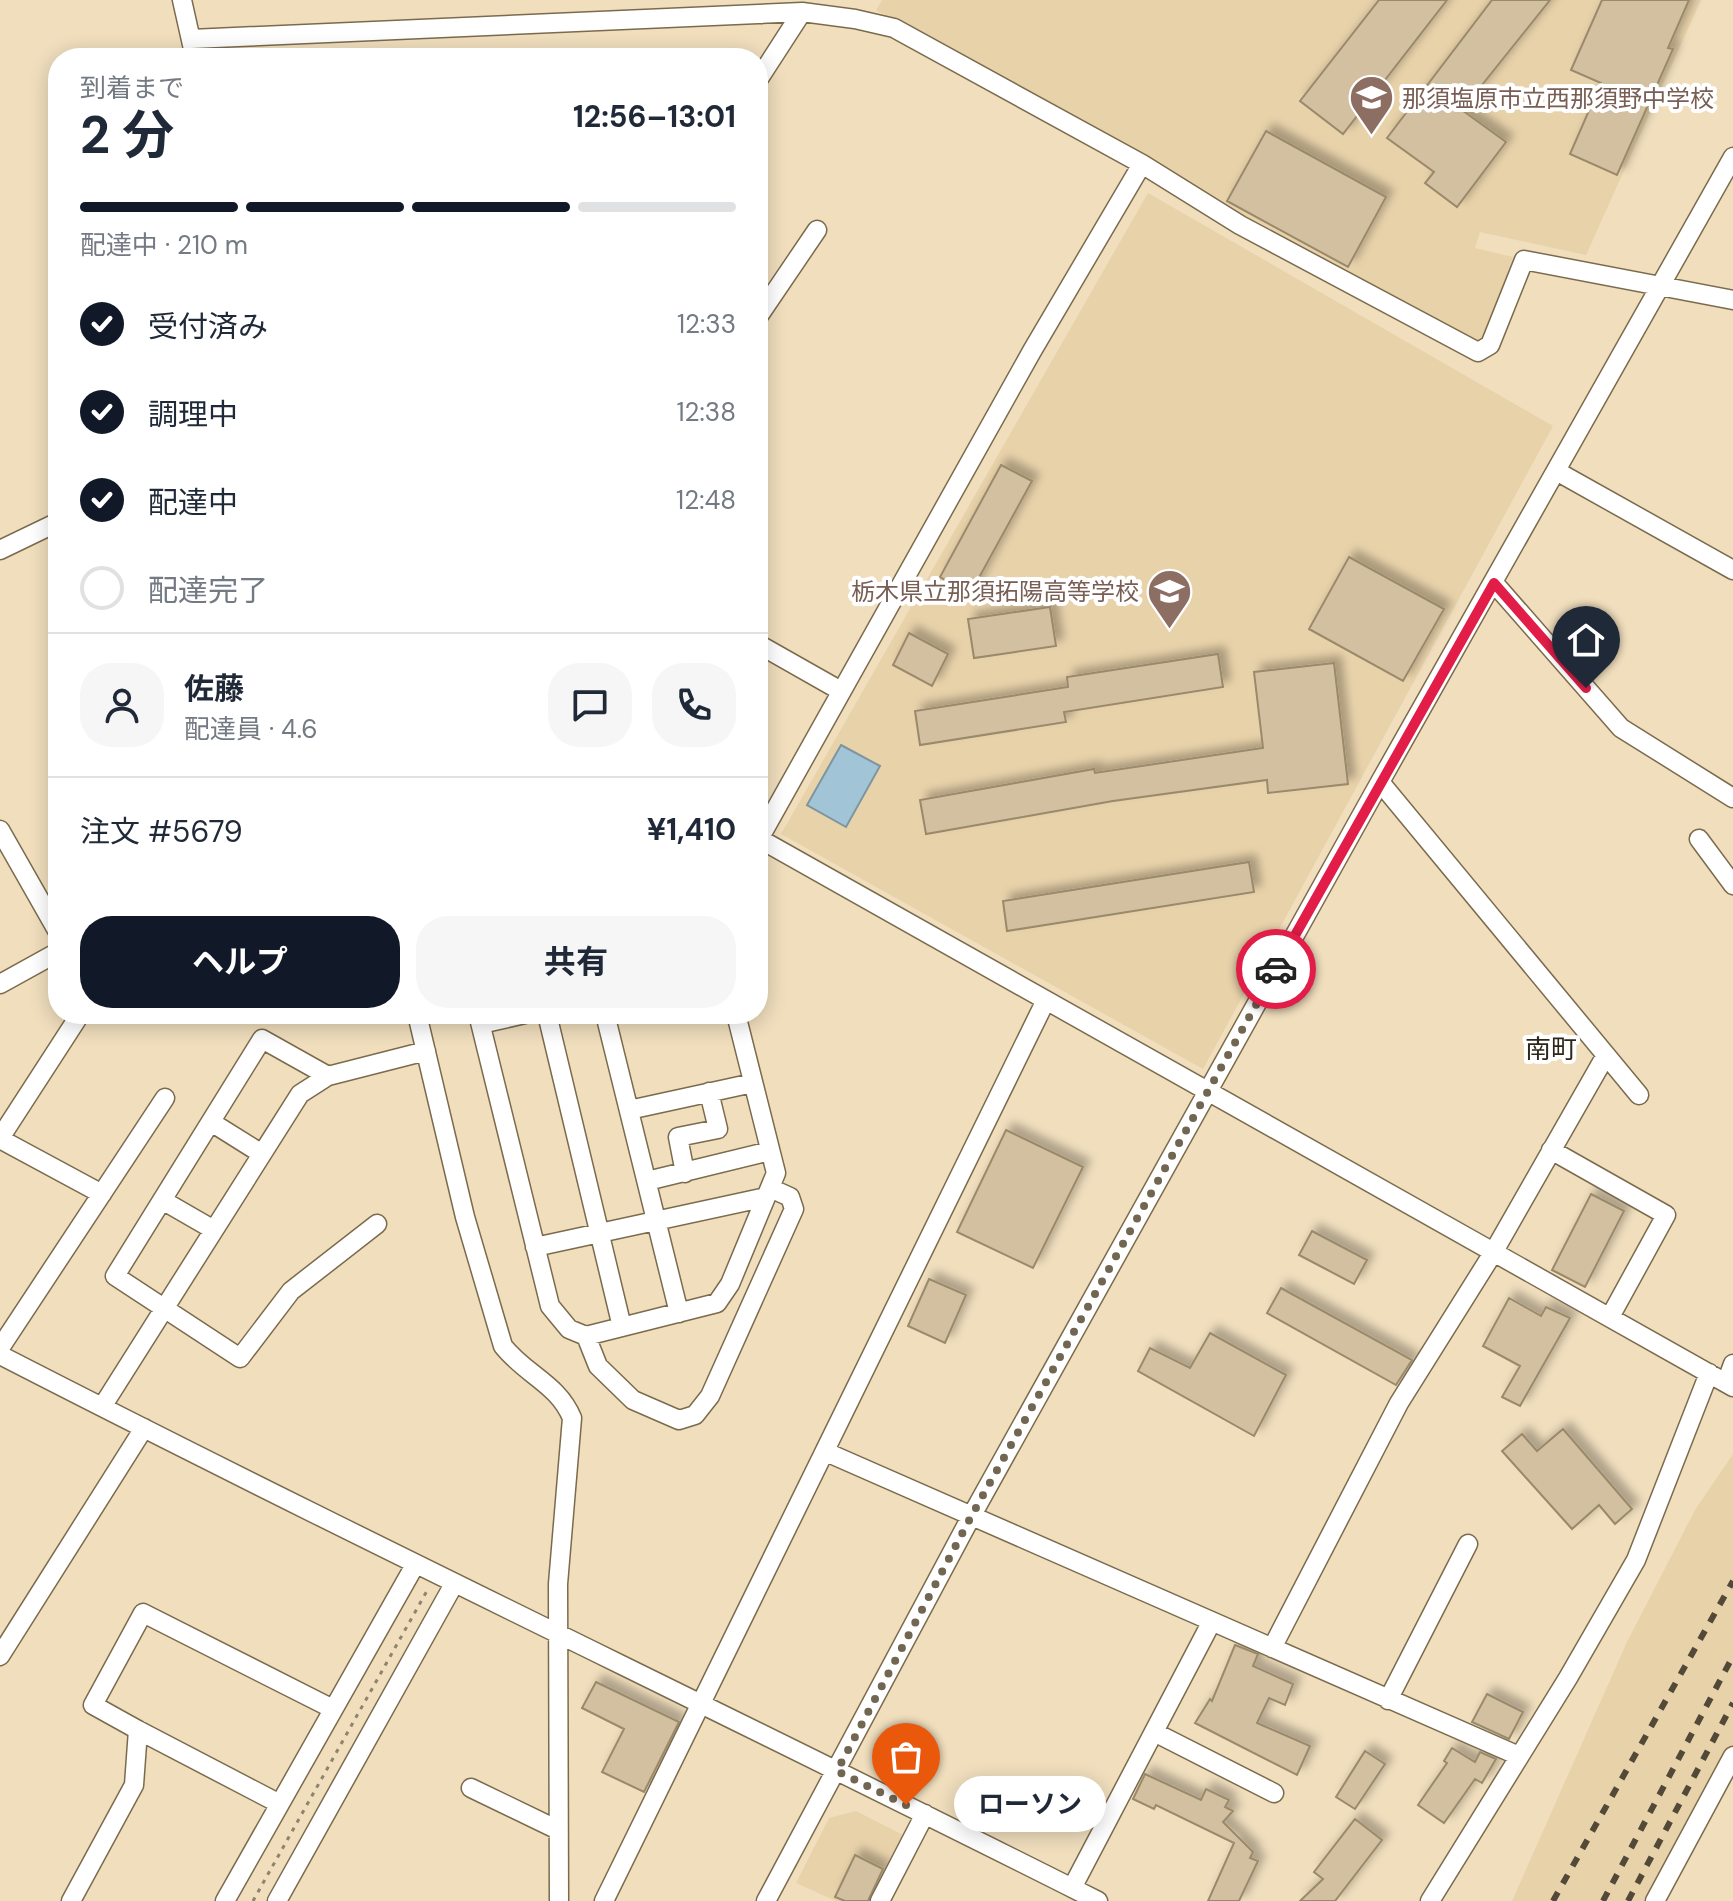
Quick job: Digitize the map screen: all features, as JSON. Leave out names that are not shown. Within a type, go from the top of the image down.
[{"type":"street","points":[[182,0],[193,48]]},
{"type":"street","points":[[209,48],[802,12],[855,19],[894,28],[1142,164],[1240,225],[1478,352],[1490,345],[1524,260],[1733,300]]},
{"type":"street","points":[[768,65],[802,12]]},
{"type":"street","points":[[766,1901],[972,1515],[1380,782],[1662,285],[1724,190],[1733,157]]},
{"type":"street","points":[[768,820],[1032,351],[1142,164]]},
{"type":"street","points":[[768,302],[817,230]]},
{"type":"street","points":[[1558,472],[1733,570]]},
{"type":"street","points":[[0,550],[48,527]]},
{"type":"street","points":[[1494,583],[1621,728],[1733,798]]},
{"type":"street","points":[[768,650],[841,691]]},
{"type":"street","points":[[1380,782],[1639,1095]]},
{"type":"street","points":[[0,830],[48,914]]},
{"type":"street","points":[[1699,839],[1733,885]]},
{"type":"street","points":[[768,844],[1730,1385],[1733,1364]]},
{"type":"street","points":[[0,984],[48,958]]},
{"type":"street","points":[[606,1900],[1045,1002]]},
{"type":"street","points":[[74,1024],[0,1139],[102,1194]]},
{"type":"street","points":[[419,1024],[465,1217],[503,1346],[516,1362],[564,1399],[572,1418],[558,1584],[559,1901]]},
{"type":"street","points":[[481,1024],[550,1306],[569,1329],[586,1336],[717,1303],[730,1284],[776,1173],[738,1024]]},
{"type":"street","points":[[549,1024],[622,1327]]},
{"type":"street","points":[[608,1024],[679,1313]]},
{"type":"street","points":[[328,1076],[262,1039],[115,1276],[240,1358],[291,1291],[377,1224]]},
{"type":"street","points":[[102,1407],[300,1094],[328,1076],[426,1051]]},
{"type":"street","points":[[1272,1648],[1399,1403],[1493,1253],[1606,1055]]},
{"type":"street","points":[[629,1110],[753,1083]]},
{"type":"street","points":[[685,1173],[678,1137],[718,1129],[709,1092]]},
{"type":"street","points":[[165,1098],[1,1356],[559,1637],[701,1702],[925,1814],[1065,1891],[1098,1901]]},
{"type":"street","points":[[211,1122],[262,1154]]},
{"type":"street","points":[[1551,1150],[1666,1215],[1610,1317]]},
{"type":"street","points":[[647,1181],[770,1151]]},
{"type":"street","points":[[535,1247],[768,1193],[790,1197],[794,1209],[710,1396],[695,1415],[679,1420],[633,1400],[598,1366],[586,1336]]},
{"type":"street","points":[[162,1200],[214,1230]]},
{"type":"street","points":[[1430,1901],[1636,1560],[1709,1373]]},
{"type":"street","points":[[0,1656],[144,1428]]},
{"type":"street","points":[[826,1452],[1519,1756]]},
{"type":"street","points":[[1388,1700],[1468,1544]]},
{"type":"street","points":[[225,1901],[415,1565]]},
{"type":"street","points":[[277,1901],[454,1584]]},
{"type":"street","points":[[278,1803],[93,1705],[143,1613],[333,1709]]},
{"type":"street","points":[[1065,1891],[1211,1623]]},
{"type":"street","points":[[71,1901],[134,1785],[138,1730]]},
{"type":"street","points":[[1154,1732],[1274,1793]]},
{"type":"street","points":[[1655,1901],[1733,1756]]},
{"type":"street","points":[[471,1788],[558,1830]]},
{"type":"street","points":[[880,1901],[925,1814]]},
{"type":"path","points":[[253,1901],[435,1575]]},
{"type":"shaded area","name":"那須塩原市立西那須野中学校","points":[[882,0],[1701,0],[1586,255],[1480,232],[1475,248],[1513,257],[1484,342],[1465,341],[876,10]]},
{"type":"shaded area","name":"栃木県立那須拓陽高等学校","points":[[1148,193],[1553,426],[1203,1069],[781,834]]},
{"type":"shaded area","points":[[1733,1454],[1733,1748],[1651,1901],[1512,1901],[1627,1642],[1695,1510]]},
{"type":"shaded area","points":[[856,1811],[905,1836],[874,1901],[836,1901],[796,1883],[829,1818]]},
{"type":"water","points":[[841,745],[880,766],[846,827],[807,805]]},
{"type":"building","points":[[1379,0],[1447,0],[1343,134],[1300,101]]},
{"type":"building","points":[[1492,0],[1550,0],[1462,110],[1506,142],[1457,207],[1425,183],[1434,172],[1387,138]]},
{"type":"building","points":[[1602,0],[1689,0],[1668,48],[1673,49],[1617,175],[1570,154],[1601,83],[1571,70]]},
{"type":"building","points":[[1266,131],[1386,197],[1348,267],[1227,201]]},
{"type":"building","points":[[1001,465],[1032,481],[970,594],[940,577]]},
{"type":"building","points":[[1349,557],[1444,609],[1403,681],[1309,629]]},
{"type":"building","points":[[1050,607],[1056,646],[974,658],[968,619]]},
{"type":"building","points":[[909,633],[948,654],[932,686],[893,665]]},
{"type":"building","points":[[1218,654],[1223,687],[1064,712],[1066,722],[920,745],[915,711],[1068,687],[1067,677]]},
{"type":"building","points":[[1334,663],[1348,784],[1268,793],[1267,780],[1113,801],[926,834],[920,800],[1094,769],[1095,773],[1263,748],[1254,672]]},
{"type":"building","points":[[1249,862],[1254,892],[1007,931],[1003,901]]},
{"type":"building","points":[[1006,1130],[1083,1167],[1033,1268],[957,1232]]},
{"type":"building","points":[[1591,1194],[1624,1211],[1585,1287],[1552,1270]]},
{"type":"building","points":[[1312,1231],[1367,1260],[1354,1284],[1299,1255]]},
{"type":"building","points":[[929,1279],[966,1295],[945,1343],[908,1326]]},
{"type":"building","points":[[1281,1288],[1412,1360],[1396,1385],[1267,1313]]},
{"type":"building","points":[[1509,1298],[1541,1316],[1546,1307],[1570,1318],[1520,1406],[1502,1397],[1520,1366],[1483,1346]]},
{"type":"building","points":[[1210,1333],[1286,1375],[1254,1436],[1138,1371],[1150,1348],[1190,1368]]},
{"type":"building","points":[[1563,1429],[1632,1509],[1615,1524],[1599,1505],[1572,1529],[1502,1451],[1522,1434],[1537,1451]]},
{"type":"building","points":[[1235,1645],[1258,1654],[1253,1666],[1293,1684],[1285,1705],[1269,1698],[1257,1723],[1310,1746],[1297,1775],[1195,1723],[1210,1699],[1212,1701]]},
{"type":"building","points":[[596,1682],[679,1722],[644,1792],[602,1772],[624,1729],[582,1708]]},
{"type":"building","points":[[1487,1694],[1523,1712],[1509,1739],[1472,1722]]},
{"type":"building","points":[[1452,1748],[1475,1762],[1480,1752],[1496,1759],[1482,1783],[1475,1779],[1444,1823],[1418,1805],[1447,1763],[1444,1761]]},
{"type":"building","points":[[1365,1751],[1385,1764],[1355,1809],[1336,1797]]},
{"type":"building","points":[[1145,1774],[1201,1800],[1206,1789],[1229,1800],[1225,1807],[1233,1811],[1223,1822],[1253,1852],[1250,1858],[1258,1861],[1239,1901],[1208,1901],[1234,1843],[1156,1805],[1154,1809],[1133,1799]]},
{"type":"building","points":[[1355,1819],[1382,1840],[1335,1901],[1300,1901],[1323,1879],[1314,1872]]},
{"type":"building","points":[[855,1855],[883,1869],[868,1901],[845,1901],[835,1897]]},
{"type":"railway","points":[[1553,1901],[1733,1581]]},
{"type":"railway","points":[[1603,1901],[1733,1656]]},
{"type":"railway","points":[[1628,1901],[1733,1703]]},
{"type":"way so far","points":[[906,1805],[837,1771],[972,1515],[1276,969]]},
{"type":"place","name":"那須塩原市立西那須野中学校","points":[[1371,137]]},
{"type":"place","name":"栃木県立那須拓陽高等学校","points":[[1170,630]]},
{"type":"place","name":"ローソン","points":[[906,1805]]},
{"type":"district","name":"南町","points":[[1551,1049]]},
{"type":"route","points":[[1276,969],[1494,583],[1586,688]]}]
